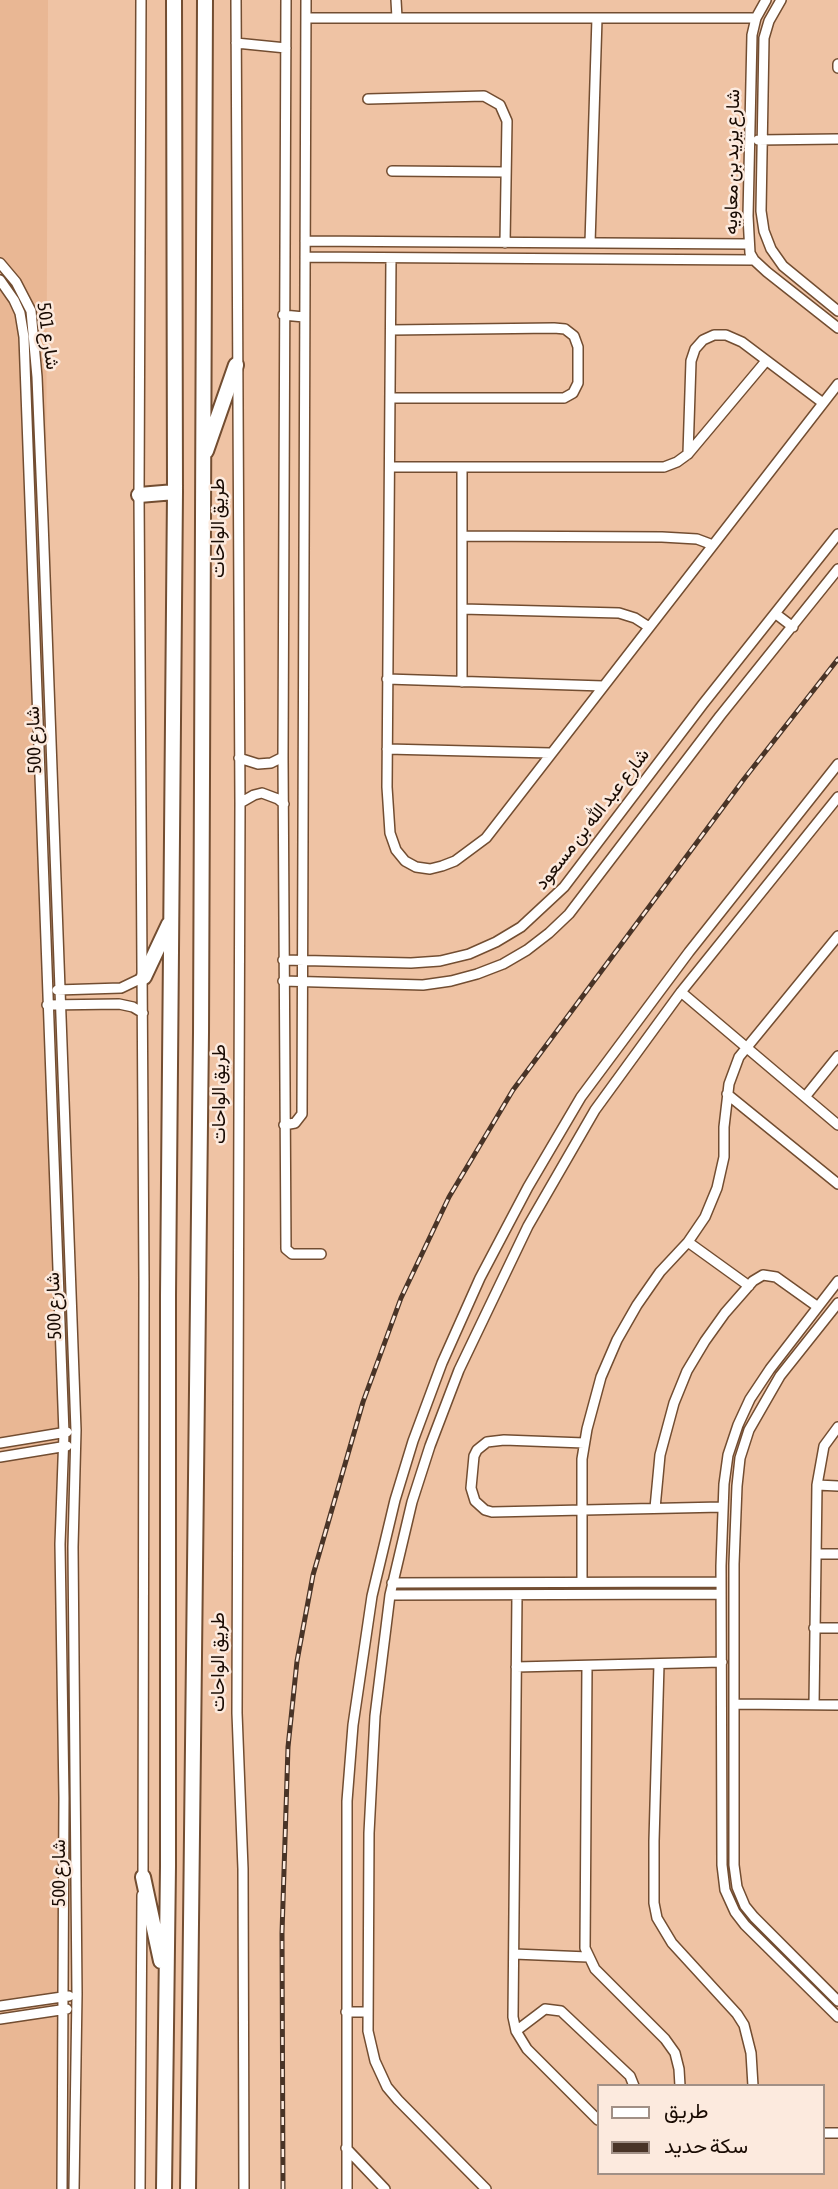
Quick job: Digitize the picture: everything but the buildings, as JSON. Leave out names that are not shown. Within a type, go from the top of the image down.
[{"type":"highway","points":[[164,2189],[175,492],[174,0]]},
{"type":"highway","name":"طريق الواحات","points":[[188,2189],[201,1033],[205,0]]},
{"type":"highway","points":[[202,462],[236,365]]},
{"type":"highway","points":[[139,495],[175,492]]},
{"type":"highway","points":[[144,977],[172,919]]},
{"type":"highway","points":[[143,1877],[167,1987]]},
{"type":"street","points":[[140,2189],[144,977],[139,495],[141,0]]},
{"type":"street","name":"طريق الواحات","points":[[236,0],[240,803],[237,1713],[243,1869],[244,2189]]},
{"type":"street","points":[[286,0],[283,757],[286,1249],[292,1254],[321,1254]]},
{"type":"street","points":[[284,1125],[295,1123],[302,1114],[306,0]]},
{"type":"street","points":[[396,0],[397,18]]},
{"type":"street","name":"شارع يزيد بن معاويه","points":[[766,0],[756,18],[752,35],[749,244],[754,260],[838,328]]},
{"type":"street","name":"شارع يزيد بن معاويه","points":[[781,0],[769,21],[764,38],[761,211],[764,231],[771,249],[783,266],[838,311]]},
{"type":"street","points":[[306,18],[756,18]]},
{"type":"street","points":[[590,243],[597,18]]},
{"type":"street","points":[[236,43],[286,48]]},
{"type":"street","points":[[368,99],[478,96],[490,98],[500,105],[506,115],[505,243]]},
{"type":"street","points":[[750,140],[838,139]]},
{"type":"street","points":[[392,171],[506,172]]},
{"type":"street","points":[[304,241],[749,244]]},
{"type":"street","points":[[305,257],[754,260]]},
{"type":"street","points":[[391,258],[387,680],[390,833],[396,850],[405,861],[416,867],[430,869],[455,861],[486,838],[838,384]]},
{"type":"street","name":"شارع 501","points":[[0,263],[16,282],[31,311],[38,423]]},
{"type":"street","name":"شارع 501","points":[[0,280],[20,313],[24,337],[26,423]]},
{"type":"street","points":[[810,306],[818,295]]},
{"type":"street","points":[[20,313],[31,311]]},
{"type":"street","points":[[284,315],[304,317]]},
{"type":"street","points":[[390,398],[564,398],[573,393],[578,383],[579,347],[574,336],[565,330],[554,328],[391,330]]},
{"type":"street","points":[[688,454],[691,369],[695,349],[703,340],[714,335],[726,335],[741,342],[823,403]]},
{"type":"street","points":[[390,467],[664,467],[688,454],[766,361]]},
{"type":"street","points":[[26,423],[38,423]]},
{"type":"street","name":"شارع 500","points":[[26,423],[64,1433],[60,1544],[65,1996],[62,2189]]},
{"type":"street","name":"شارع 500","points":[[38,423],[76,1430],[73,1547],[77,1994],[74,2189]]},
{"type":"street","points":[[462,468],[462,682]]},
{"type":"street","name":"شارع عبد الله بن مسعود","points":[[283,960],[411,963],[440,961],[469,954],[522,927],[565,887],[702,704],[838,534]]},
{"type":"street","points":[[462,537],[662,537],[697,539],[713,545]]},
{"type":"street","name":"شارع عبد الله بن مسعود","points":[[283,981],[423,985],[477,974],[527,950],[569,914],[720,716],[838,569]]},
{"type":"street","points":[[462,609],[619,613],[635,618],[649,627]]},
{"type":"street","points":[[34,610],[47,610]]},
{"type":"street","points":[[776,614],[793,627]]},
{"type":"street","points":[[387,680],[603,686]]},
{"type":"street","points":[[387,749],[550,753]]},
{"type":"street","points":[[239,758],[258,764],[271,763],[283,757]]},
{"type":"street","points":[[347,2189],[348,1801],[353,1725],[372,1596],[395,1500],[428,1400],[480,1278],[528,1186],[581,1097],[622,1040],[838,764]]},
{"type":"street","points":[[40,789],[53,788]]},
{"type":"street","points":[[240,803],[254,794],[262,793],[284,804]]},
{"type":"street","points":[[486,2189],[387,2087],[371,2048],[367,2012],[369,1833],[374,1732],[390,1595],[412,1502],[458,1370],[545,1196],[595,1110],[681,992],[838,797]]},
{"type":"street","points":[[43,861],[55,860]]},
{"type":"street","points":[[582,1582],[584,1443],[598,1388],[617,1340],[660,1272],[688,1242],[705,1217],[717,1188],[723,1157],[727,1094],[733,1069],[838,936]]},
{"type":"street","points":[[47,990],[121,988],[144,977]]},
{"type":"street","points":[[681,992],[838,1125]]},
{"type":"street","points":[[47,1005],[123,1004],[143,1013]]},
{"type":"street","points":[[622,1040],[637,1051]]},
{"type":"street","points":[[805,1097],[838,1056]]},
{"type":"street","points":[[51,1084],[64,1084]]},
{"type":"street","points":[[727,1094],[838,1184]]},
{"type":"street","points":[[688,1242],[749,1286]]},
{"type":"street","points":[[655,1508],[660,1455],[674,1403],[687,1371],[705,1341],[749,1286],[758,1277],[770,1275],[818,1307]]},
{"type":"street","points":[[838,1281],[770,1369],[750,1399],[738,1425],[728,1455],[722,1507],[721,1550],[722,1866],[725,1890],[740,1920],[838,2017]]},
{"type":"street","points":[[838,1303],[780,1377],[761,1405],[749,1430],[740,1458],[734,1549],[734,1865],[740,1896],[749,1912],[838,2001]]},
{"type":"street","points":[[814,1705],[817,1485],[824,1446],[838,1427]]},
{"type":"street","points":[[0,1443],[76,1430]]},
{"type":"street","points":[[584,1443],[504,1440],[487,1442],[474,1455],[472,1495],[479,1506],[492,1512],[722,1507]]},
{"type":"street","points":[[0,1457],[76,1445]]},
{"type":"street","points":[[817,1485],[838,1486]]},
{"type":"street","points":[[721,1550],[734,1549]]},
{"type":"street","points":[[816,1554],[838,1554]]},
{"type":"street","points":[[392,1583],[721,1582]]},
{"type":"street","points":[[390,1595],[721,1594]]},
{"type":"street","points":[[517,1595],[513,2017],[516,2031],[527,2049],[596,2118]]},
{"type":"street","points":[[814,1628],[838,1628]]},
{"type":"street","points":[[516,1667],[722,1662]]},
{"type":"street","points":[[659,1664],[654,1841],[654,1903],[657,1918],[672,1943],[744,2025],[751,2053],[753,2084]]},
{"type":"street","points":[[587,1666],[584,1938],[588,1957],[595,1969],[665,2039],[675,2053],[680,2084]]},
{"type":"street","points":[[736,1704],[838,1705]]},
{"type":"street","points":[[722,1785],[735,1785]]},
{"type":"street","points":[[779,1959],[788,1951]]},
{"type":"street","points":[[514,1954],[588,1957]]},
{"type":"street","points":[[0,2006],[77,1994]]},
{"type":"street","points":[[0,2020],[77,2007]]},
{"type":"street","points":[[516,2031],[545,2009],[561,2011],[630,2076],[633,2084]]},
{"type":"street","points":[[346,2012],[367,2012]]},
{"type":"street","points":[[63,2090],[76,2090]]},
{"type":"street","points":[[346,2148],[385,2189]]},
{"type":"shaded area","points":[[0,0],[48,0],[44,1010],[60,1427],[68,2189],[0,2189]]},
{"type":"railway","points":[[283,2189],[282,1933],[288,1747],[297,1661],[313,1575],[363,1402],[401,1298],[449,1197],[513,1090],[744,779],[838,659]]}]
